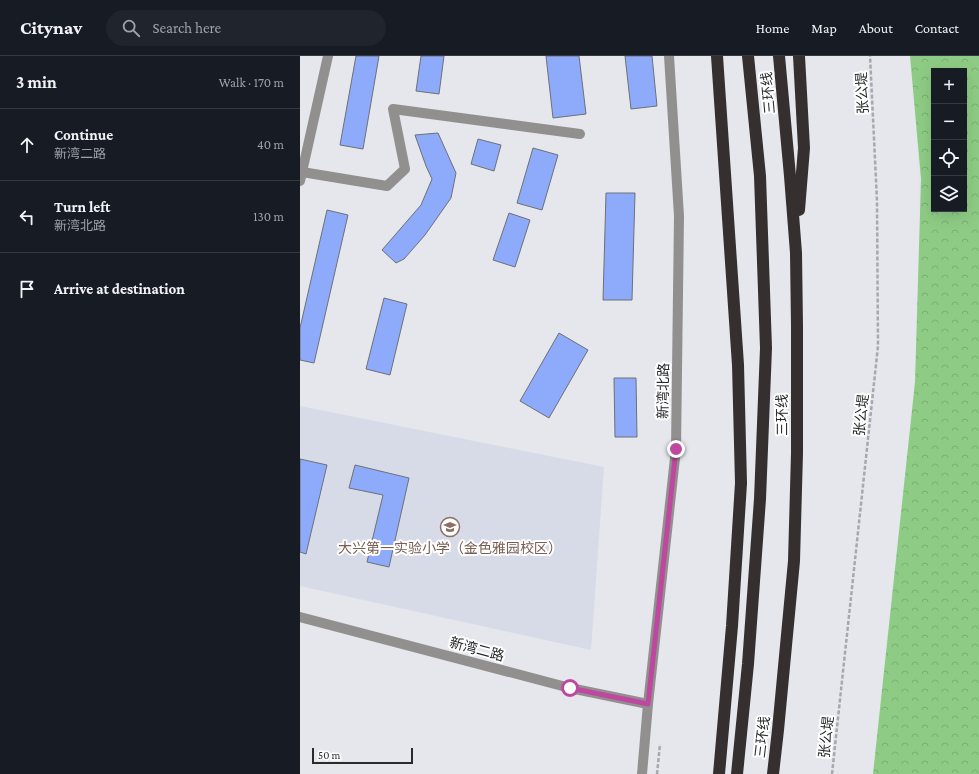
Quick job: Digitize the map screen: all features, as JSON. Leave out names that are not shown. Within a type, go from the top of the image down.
[{"type":"highway","points":[[717,56],[738,365],[741,483],[732,626],[719,774]]},
{"type":"highway","name":"三环线","points":[[737,774],[748,664],[760,499],[766,340],[760,176],[748,56]]},
{"type":"highway","name":"三环线","points":[[773,774],[794,561],[797,453],[796,253],[779,56]]},
{"type":"highway","points":[[796,253],[804,148],[799,56]]},
{"type":"street","points":[[328,56],[301,176],[387,186],[406,169],[393,109],[580,134]]},
{"type":"street","name":"新湾北路","points":[[642,774],[648,704],[676,449],[679,216],[669,56]]},
{"type":"street","name":"新湾二路","points":[[300,617],[570,688],[648,704]]},
{"type":"path","name":"张公堤","points":[[832,774],[878,346],[877,201],[870,56]]},
{"type":"path","points":[[657,774],[660,744]]},
{"type":"shaded area","name":"大兴第一实验小学（金色雅园校区）","points":[[300,406],[604,467],[591,650],[300,586]]},
{"type":"green space","points":[[910,56],[979,56],[979,774],[873,774],[915,382],[921,179]]},
{"type":"building","points":[[356,56],[379,56],[363,149],[340,145]]},
{"type":"building","points":[[421,56],[444,56],[439,94],[416,91]]},
{"type":"building","points":[[546,56],[579,56],[586,114],[553,118]]},
{"type":"building","points":[[625,56],[652,56],[657,106],[631,109]]},
{"type":"building","points":[[438,133],[456,173],[451,198],[425,235],[404,259],[396,263],[382,250],[421,205],[432,179],[415,135]]},
{"type":"building","points":[[478,139],[501,145],[494,171],[471,164]]},
{"type":"building","points":[[533,148],[558,155],[542,210],[517,203]]},
{"type":"building","points":[[606,193],[635,193],[632,300],[603,300]]},
{"type":"building","points":[[327,210],[348,215],[314,363],[300,360],[300,328]]},
{"type":"building","points":[[509,213],[530,220],[515,267],[493,260]]},
{"type":"building","points":[[384,298],[407,304],[390,375],[366,369]]},
{"type":"building","points":[[559,333],[588,350],[549,418],[520,401]]},
{"type":"building","points":[[614,378],[636,378],[637,437],[615,437]]},
{"type":"building","points":[[300,459],[327,465],[306,554],[300,552]]},
{"type":"building","points":[[355,465],[409,478],[389,567],[367,562],[383,495],[349,488]]},
{"type":"place","name":"大兴第一实验小学（金色雅园校区）","points":[[450,527]]},
{"type":"route","points":[[570,688],[648,704],[676,449]]}]
